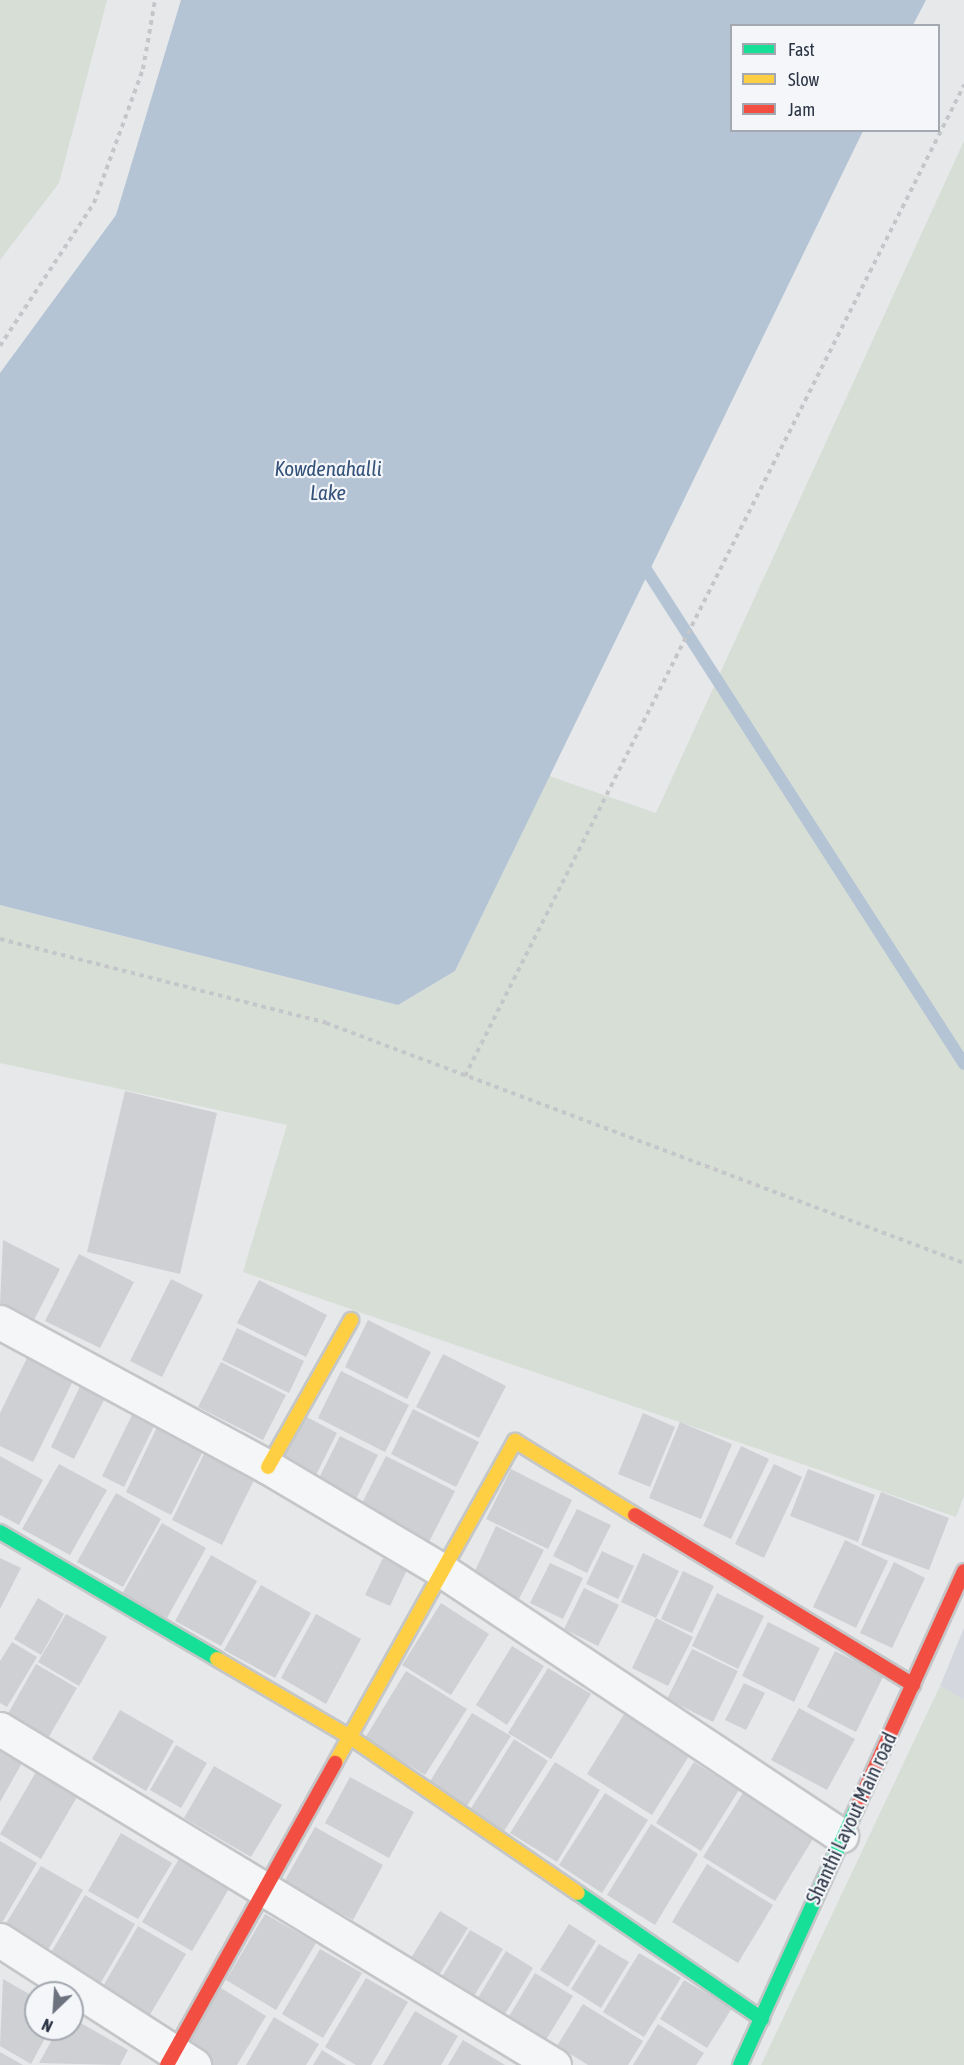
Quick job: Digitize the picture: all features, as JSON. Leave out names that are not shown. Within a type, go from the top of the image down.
[{"type":"street","points":[[268,1467],[351,1320]]},
{"type":"street","points":[[0,1322],[268,1467],[444,1571],[841,1835]]},
{"type":"street","points":[[0,1940],[178,2061],[265,1890],[515,1441],[913,1685]]},
{"type":"street","points":[[0,1532],[350,1737],[762,2019]]},
{"type":"street","name":"Shanthi Layout Main road","points":[[740,2065],[841,1835],[913,1685],[964,1571]]},
{"type":"street","points":[[0,1729],[554,2065]]},
{"type":"path","points":[[0,346],[94,203],[142,69],[155,0]]},
{"type":"path","points":[[465,1076],[964,85]]},
{"type":"path","points":[[0,939],[326,1023],[964,1263]]},
{"type":"shaded area","points":[[0,0],[107,0],[59,183],[0,260]]},
{"type":"shaded area","points":[[964,141],[964,1496],[956,1517],[243,1272],[287,1125],[0,1063],[0,905],[398,1005],[455,971],[549,776],[656,813]]},
{"type":"shaded area","points":[[964,1628],[964,1700],[940,1686]]},
{"type":"shaded area","points":[[940,1686],[964,1700],[964,2065],[761,2065]]},
{"type":"water","name":"Kowdenahalli Lake","points":[[181,0],[926,0],[914,24],[730,24],[730,132],[863,132],[455,971],[398,1005],[0,905],[0,373],[116,215]]},
{"type":"building","points":[[125,1091],[217,1113],[180,1274],[87,1252]]},
{"type":"building","points":[[3,1240],[60,1269],[33,1322],[0,1305]]},
{"type":"building","points":[[79,1254],[134,1282],[100,1348],[45,1321]]},
{"type":"building","points":[[171,1279],[203,1295],[162,1377],[130,1361]]},
{"type":"building","points":[[259,1280],[327,1315],[306,1357],[237,1323]]},
{"type":"building","points":[[368,1320],[431,1352],[407,1399],[345,1367]]},
{"type":"building","points":[[237,1328],[304,1361],[289,1393],[222,1360]]},
{"type":"building","points":[[443,1354],[506,1386],[479,1438],[416,1407]]},
{"type":"building","points":[[28,1356],[74,1379],[33,1462],[0,1446],[0,1413]]},
{"type":"building","points":[[221,1362],[286,1395],[263,1440],[198,1407]]},
{"type":"building","points":[[341,1371],[409,1405],[385,1452],[318,1418]]},
{"type":"building","points":[[83,1380],[108,1392],[74,1459],[51,1447]]},
{"type":"building","points":[[135,1409],[157,1420],[124,1487],[102,1476]]},
{"type":"building","points":[[413,1409],[479,1442],[456,1487],[391,1454]]},
{"type":"building","points":[[643,1413],[675,1427],[650,1487],[618,1474]]},
{"type":"building","points":[[303,1415],[337,1433],[313,1481],[279,1463]]},
{"type":"building","points":[[680,1422],[732,1444],[701,1519],[649,1498]]},
{"type":"building","points":[[158,1425],[205,1447],[171,1515],[126,1492]]},
{"type":"building","points":[[340,1436],[378,1455],[355,1501],[317,1482]]},
{"type":"building","points":[[741,1446],[769,1459],[731,1539],[703,1526]]},
{"type":"building","points":[[204,1454],[255,1478],[222,1545],[172,1520]]},
{"type":"building","points":[[0,1456],[43,1480],[19,1525],[0,1515]]},
{"type":"building","points":[[386,1456],[455,1491],[429,1542],[360,1507]]},
{"type":"building","points":[[59,1464],[107,1490],[70,1555],[22,1529]]},
{"type":"building","points":[[774,1464],[802,1477],[764,1558],[735,1544]]},
{"type":"building","points":[[511,1469],[572,1500],[548,1549],[486,1519]]},
{"type":"building","points":[[808,1469],[875,1495],[858,1542],[790,1516]]},
{"type":"building","points":[[881,1492],[949,1518],[929,1570],[861,1545]]},
{"type":"building","points":[[116,1493],[161,1519],[123,1587],[77,1562]]},
{"type":"building","points":[[577,1509],[611,1525],[587,1573],[553,1556]]},
{"type":"building","points":[[162,1523],[206,1548],[167,1618],[122,1594]]},
{"type":"building","points":[[496,1526],[544,1550],[519,1599],[472,1577]]},
{"type":"building","points":[[845,1540],[888,1561],[856,1628],[813,1607]]},
{"type":"building","points":[[602,1551],[634,1566],[618,1599],[586,1584]]},
{"type":"building","points":[[643,1553],[679,1571],[656,1618],[621,1602]]},
{"type":"building","points":[[211,1555],[257,1581],[221,1646],[175,1621]]},
{"type":"building","points":[[0,1558],[21,1568],[0,1609]]},
{"type":"building","points":[[383,1558],[407,1570],[390,1606],[365,1595]]},
{"type":"building","points":[[894,1562],[925,1578],[892,1648],[860,1633]]},
{"type":"building","points":[[550,1563],[583,1578],[563,1619],[530,1603]]},
{"type":"building","points":[[683,1571],[714,1586],[692,1633],[661,1619]]},
{"type":"building","points":[[261,1585],[311,1613],[275,1678],[224,1650]]},
{"type":"building","points":[[584,1588],[619,1605],[598,1646],[564,1629]]},
{"type":"building","points":[[717,1593],[764,1616],[738,1669],[692,1646]]},
{"type":"building","points":[[38,1598],[64,1614],[41,1655],[14,1639]]},
{"type":"building","points":[[441,1603],[489,1634],[451,1695],[402,1665]]},
{"type":"building","points":[[66,1614],[107,1637],[79,1686],[38,1662]]},
{"type":"building","points":[[316,1614],[361,1639],[326,1704],[281,1678]]},
{"type":"building","points":[[656,1618],[693,1637],[668,1686],[632,1668]]},
{"type":"building","points":[[768,1622],[820,1648],[794,1702],[742,1676]]},
{"type":"building","points":[[12,1642],[37,1657],[7,1707],[0,1703],[0,1661]]},
{"type":"building","points":[[512,1646],[544,1666],[507,1725],[476,1705]]},
{"type":"building","points":[[692,1649],[738,1671],[713,1722],[667,1699]]},
{"type":"building","points":[[835,1651],[884,1675],[856,1732],[807,1707]]},
{"type":"building","points":[[36,1664],[77,1688],[47,1740],[6,1717]]},
{"type":"building","points":[[548,1668],[591,1694],[551,1759],[508,1733]]},
{"type":"building","points":[[406,1671],[467,1709],[425,1775],[365,1738]]},
{"type":"building","points":[[744,1683],[765,1693],[746,1730],[725,1720]]},
{"type":"building","points":[[799,1708],[855,1739],[827,1790],[771,1760]]},
{"type":"building","points":[[120,1710],[174,1741],[146,1791],[92,1759]]},
{"type":"building","points":[[626,1711],[692,1751],[652,1815],[587,1774]]},
{"type":"building","points":[[472,1713],[511,1736],[467,1806],[429,1783]]},
{"type":"building","points":[[514,1739],[548,1761],[504,1831],[470,1810]]},
{"type":"building","points":[[176,1745],[207,1763],[181,1808],[150,1790]]},
{"type":"building","points":[[0,1751],[22,1763],[0,1802]]},
{"type":"building","points":[[555,1762],[600,1790],[557,1862],[510,1833]]},
{"type":"building","points":[[694,1762],[739,1790],[701,1851],[656,1823]]},
{"type":"building","points":[[214,1766],[282,1805],[251,1857],[184,1818]]},
{"type":"building","points":[[36,1772],[77,1797],[41,1859],[0,1834]]},
{"type":"building","points":[[350,1777],[414,1812],[389,1858],[325,1823]]},
{"type":"building","points":[[746,1788],[817,1832],[775,1901],[703,1857]]},
{"type":"building","points":[[605,1793],[648,1820],[602,1893],[559,1865]]},
{"type":"building","points":[[651,1824],[698,1854],[655,1925],[607,1895]]},
{"type":"building","points":[[315,1827],[383,1865],[353,1920],[284,1882]]},
{"type":"building","points":[[121,1833],[172,1863],[138,1919],[88,1891]]},
{"type":"building","points":[[0,1841],[37,1863],[0,1926]]},
{"type":"building","points":[[180,1857],[230,1887],[192,1951],[142,1922]]},
{"type":"building","points":[[707,1864],[773,1905],[738,1963],[672,1922]]},
{"type":"building","points":[[41,1866],[83,1890],[45,1955],[2,1930]]},
{"type":"building","points":[[85,1895],[135,1924],[96,1991],[84,1984],[84,1981],[79,1981],[46,1961]]},
{"type":"building","points":[[440,1911],[468,1928],[434,1983],[406,1966]]},
{"type":"building","points":[[265,1914],[316,1943],[276,2010],[226,1980]]},
{"type":"building","points":[[569,1924],[596,1941],[568,1987],[540,1970]]},
{"type":"building","points":[[138,1926],[186,1954],[145,2023],[98,1995]]},
{"type":"building","points":[[470,1930],[503,1949],[469,2004],[437,1985]]},
{"type":"building","points":[[599,1944],[629,1962],[601,2008],[571,1989]]},
{"type":"building","points":[[320,1949],[362,1973],[323,2038],[282,2014]]},
{"type":"building","points":[[506,1951],[533,1968],[500,2022],[473,2006]]},
{"type":"building","points":[[639,1953],[681,1978],[644,2037],[603,2012]]},
{"type":"building","points":[[535,1973],[573,1996],[542,2046],[505,2023]]},
{"type":"building","points":[[366,1978],[408,2002],[371,2065],[356,2065],[325,2047]]},
{"type":"building","points":[[3,1979],[24,1991],[24,2041],[43,2041],[31,2064],[0,2046]]},
{"type":"building","points":[[684,1980],[732,2008],[707,2048],[660,2019]]},
{"type":"building","points":[[221,1988],[266,2016],[237,2065],[209,2065],[184,2051]]},
{"type":"building","points":[[583,2004],[643,2041],[628,2065],[588,2065],[557,2046]]},
{"type":"building","points":[[415,2011],[458,2036],[441,2065],[383,2065]]},
{"type":"building","points":[[274,2017],[319,2044],[306,2065],[246,2065]]},
{"type":"building","points":[[658,2024],[704,2053],[696,2065],[633,2065]]},
{"type":"building","points":[[84,2025],[128,2050],[120,2065],[39,2063],[51,2041],[84,2041]]},
{"type":"building","points":[[463,2040],[505,2065],[448,2065]]},
{"type":"building","points":[[322,2050],[346,2065],[313,2065]]},
{"type":"building","points":[[0,2052],[23,2065],[0,2065]]},
{"type":"waterway","points":[[640,560],[964,1064]]},
{"type":"traffic: fast","points":[[0,1532],[217,1659]]},
{"type":"traffic: fast","points":[[740,2065],[857,1807]]},
{"type":"traffic: fast","points":[[578,1893],[762,2019]]},
{"type":"traffic: slow","points":[[268,1467],[351,1320]]},
{"type":"traffic: slow","points":[[335,1763],[515,1441],[635,1515]]},
{"type":"traffic: slow","points":[[217,1659],[350,1737],[578,1893]]},
{"type":"traffic: jam","points":[[635,1515],[913,1685]]},
{"type":"traffic: jam","points":[[857,1807],[964,1571]]},
{"type":"traffic: jam","points":[[167,2065],[335,1763]]}]
